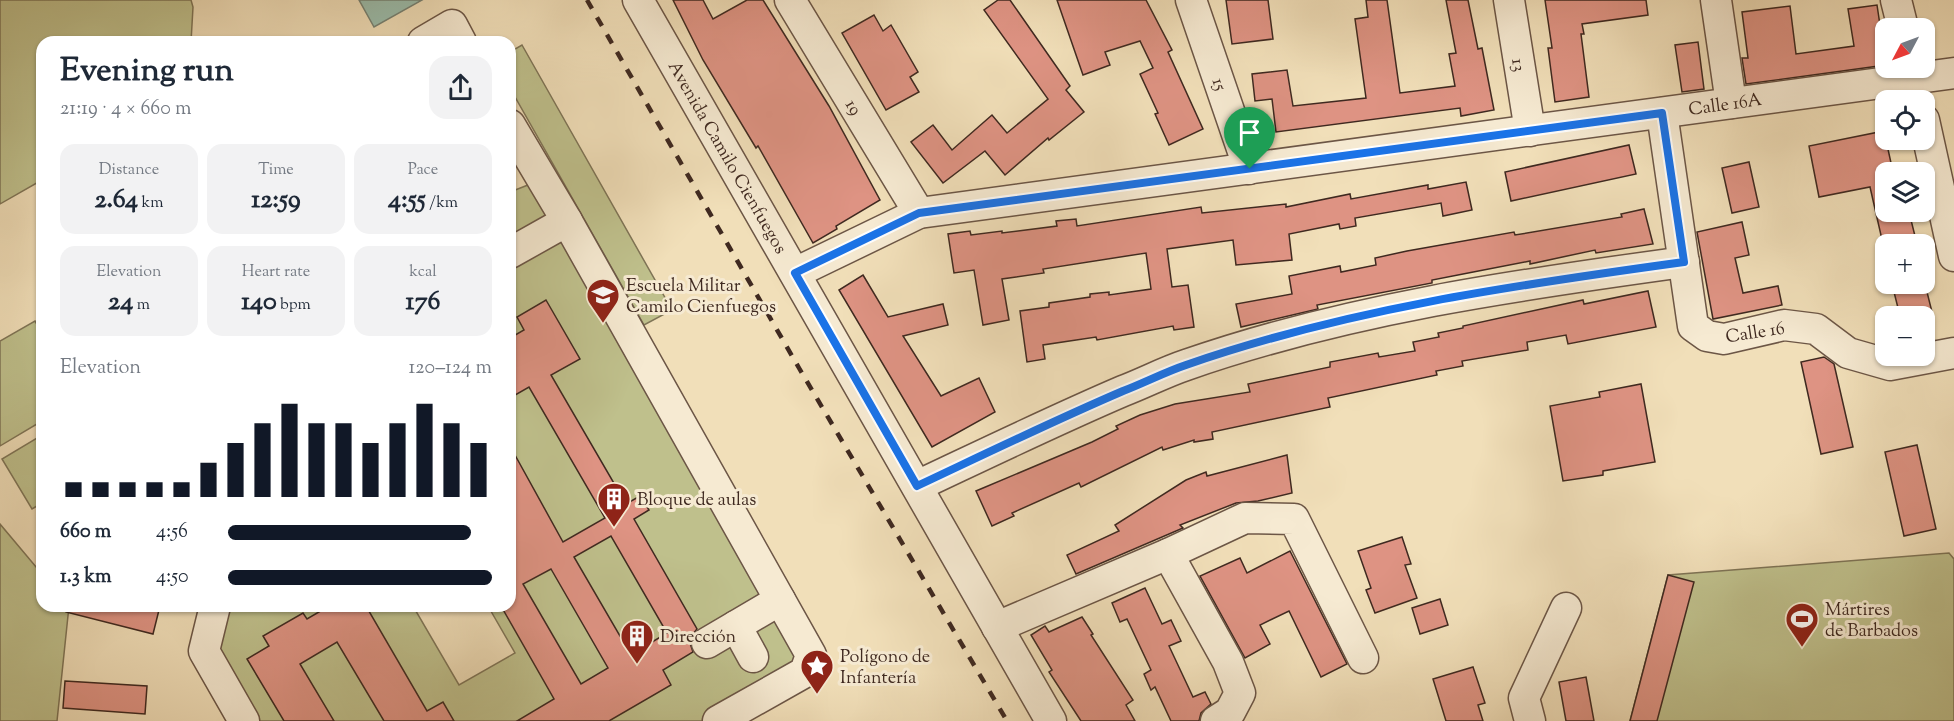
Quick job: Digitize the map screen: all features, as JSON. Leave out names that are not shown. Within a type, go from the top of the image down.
[{"type":"street","name":"Avenida Camilo Cienfuegos","points":[[638,0],[1051,721]]},
{"type":"street","name":"19","points":[[790,0],[919,213]]},
{"type":"street","name":"15","points":[[1191,0],[1250,169]]},
{"type":"street","name":"13","points":[[1509,0],[1530,131]]},
{"type":"street","points":[[1716,0],[1731,103]]},
{"type":"street","points":[[1896,0],[1900,18]]},
{"type":"street","points":[[433,36],[452,25],[458,36]]},
{"type":"street","name":"Calle 16A","points":[[795,273],[919,213],[1731,103],[1916,82],[1954,73]]},
{"type":"street","points":[[917,486],[1084,408],[1185,365],[1297,331],[1401,306],[1515,285],[1684,262],[1662,113]]},
{"type":"street","points":[[516,135],[567,221],[811,656],[805,672],[718,721]]},
{"type":"street","points":[[1931,150],[1954,256]]},
{"type":"street","points":[[516,250],[567,221]]},
{"type":"street","name":"Calle 16","points":[[1684,262],[1693,326],[1707,336],[1724,339],[1784,325],[1816,329],[1848,353],[1890,365],[1954,353]]},
{"type":"street","points":[[997,627],[1168,554],[1245,518],[1294,519],[1363,658]]},
{"type":"street","points":[[1168,554],[1228,662],[1240,693],[1230,712],[1216,721]]},
{"type":"street","points":[[707,643],[780,600]]},
{"type":"street","points":[[1530,721],[1524,698],[1566,608]]},
{"type":"street","points":[[213,612],[204,651],[244,721]]},
{"type":"street","points":[[736,626],[753,657]]},
{"type":"green space","points":[[0,0],[191,0],[193,7],[191,36],[36,36],[36,183],[0,204]]},
{"type":"green space","points":[[522,45],[672,310],[644,325],[516,99],[516,48]]},
{"type":"green space","points":[[528,185],[559,225],[811,655],[718,721],[244,721],[204,651],[214,612],[416,612],[459,685],[515,653],[491,612],[516,612],[516,190]]},
{"type":"green space","points":[[35,321],[36,323],[36,425],[0,446],[0,341]]},
{"type":"green space","points":[[36,439],[36,507],[32,509],[2,459]]},
{"type":"green space","points":[[0,524],[36,567],[36,612],[68,612],[57,721],[0,721]]},
{"type":"green space","name":"Mártires de Barbados","points":[[1949,553],[1954,559],[1954,721],[1630,721],[1668,575]]},
{"type":"shaded area","points":[[359,0],[422,0],[374,27]]},
{"type":"building","points":[[673,0],[703,0],[713,19],[747,0],[763,0],[829,106],[880,200],[836,226],[837,229],[813,243],[758,146],[756,148],[703,60]]},
{"type":"building","points":[[998,0],[1010,0],[1070,86],[1066,90],[1084,112],[1049,140],[1048,138],[1005,175],[985,151],[943,183],[911,142],[933,125],[952,150],[992,115],[1007,133],[1048,99],[984,10]]},
{"type":"building","points":[[1057,0],[1146,0],[1172,50],[1168,52],[1203,129],[1169,145],[1155,114],[1158,113],[1140,74],[1153,68],[1140,41],[1105,52],[1110,65],[1083,75]]},
{"type":"building","points":[[1226,0],[1268,0],[1273,39],[1232,44]]},
{"type":"building","points":[[1366,0],[1387,0],[1400,93],[1455,86],[1449,54],[1456,53],[1446,0],[1468,0],[1478,49],[1482,48],[1494,110],[1461,116],[1460,108],[1276,132],[1272,99],[1255,101],[1252,74],[1287,70],[1293,106],[1366,98],[1355,19],[1368,17]]},
{"type":"building","points":[[1545,0],[1646,0],[1648,15],[1582,24],[1584,34],[1581,34],[1589,97],[1555,102],[1548,48],[1552,48]]},
{"type":"building","points":[[1877,5],[1879,18],[1875,18],[1875,66],[1746,84],[1742,58],[1748,58],[1742,12],[1790,6],[1796,54],[1854,46],[1848,9]]},
{"type":"building","points":[[874,15],[883,31],[891,25],[918,72],[910,77],[919,92],[886,110],[842,33]]},
{"type":"building","points":[[1698,42],[1704,89],[1682,92],[1675,45]]},
{"type":"building","points":[[1875,133],[1875,150],[1888,150],[1891,162],[1875,162],[1875,209],[1870,187],[1819,197],[1809,146]]},
{"type":"building","points":[[1629,145],[1636,174],[1511,201],[1505,172]]},
{"type":"building","points":[[1749,162],[1759,207],[1732,213],[1722,168]]},
{"type":"building","points":[[1466,182],[1472,210],[1443,216],[1441,203],[1355,218],[1356,226],[1340,229],[1339,224],[1289,234],[1292,260],[1236,265],[1233,240],[1167,249],[1172,287],[1188,285],[1194,327],[1174,330],[1173,326],[1097,340],[1096,337],[1043,345],[1045,359],[1027,362],[1020,311],[1049,307],[1049,303],[1090,297],[1090,294],[1109,292],[1109,295],[1151,289],[1146,253],[1043,269],[1044,273],[1002,279],[1009,320],[983,325],[974,270],[954,273],[948,234],[970,231],[971,235],[1002,231],[1002,233],[1057,226],[1056,221],[1076,219],[1077,226],[1201,207],[1202,213],[1286,204],[1286,207],[1350,194],[1351,199],[1428,185],[1428,189]]},
{"type":"building","points":[[1644,209],[1653,244],[1596,253],[1595,250],[1530,264],[1530,261],[1432,280],[1432,283],[1317,305],[1318,309],[1241,327],[1236,304],[1292,294],[1289,276],[1340,266],[1341,272],[1376,265],[1375,258],[1407,251],[1514,232],[1515,235],[1622,217],[1621,214]]},
{"type":"building","points":[[1742,222],[1749,255],[1735,258],[1743,293],[1778,286],[1782,305],[1713,319],[1697,232]]},
{"type":"building","points":[[1878,222],[1912,222],[1914,234],[1881,234]]},
{"type":"building","points":[[863,275],[888,317],[943,304],[948,325],[903,336],[941,396],[979,378],[995,412],[932,447],[839,290]]},
{"type":"building","points":[[1648,291],[1656,327],[1568,344],[1566,335],[1527,342],[1528,350],[1462,361],[1463,366],[1436,371],[1437,375],[1328,398],[1330,407],[1212,432],[1213,439],[1194,442],[1194,440],[1163,450],[1162,447],[1081,487],[1079,483],[1012,513],[1014,516],[992,526],[976,491],[1092,442],[1118,429],[1116,426],[1140,415],[1175,404],[1250,392],[1248,384],[1330,367],[1330,362],[1378,353],[1379,357],[1415,351],[1413,342],[1439,337],[1438,333],[1463,328],[1463,326],[1583,300],[1584,304]]},
{"type":"building","points":[[1894,294],[1928,294],[1930,306],[1898,306]]},
{"type":"building","points":[[546,300],[580,359],[551,375],[626,504],[640,496],[649,510],[634,519],[697,629],[690,643],[693,652],[663,670],[671,685],[609,721],[517,721],[554,699],[504,612],[516,612],[516,457],[563,542],[605,518],[529,387],[516,395],[516,335],[524,330],[517,317]],"holes":[[[611,536],[667,633],[631,655],[574,557]],[[551,569],[608,668],[581,684],[523,584]]]},
{"type":"building","points":[[1824,357],[1834,364],[1853,447],[1821,454],[1801,362]]},
{"type":"building","points":[[1641,384],[1655,462],[1603,471],[1603,475],[1563,481],[1550,406],[1600,397],[1599,392]]},
{"type":"building","points":[[1917,445],[1936,529],[1904,536],[1885,452]]},
{"type":"building","points":[[1287,455],[1292,493],[1258,501],[1236,503],[1180,525],[1183,528],[1076,574],[1067,555],[1119,531],[1115,525],[1186,480],[1206,472],[1207,476]]},
{"type":"building","points":[[1402,537],[1411,564],[1405,565],[1417,598],[1375,613],[1366,590],[1371,588],[1358,551]]},
{"type":"building","points":[[1290,551],[1347,664],[1321,677],[1289,611],[1260,625],[1270,644],[1245,658],[1200,576],[1240,558],[1247,573]]},
{"type":"building","points":[[1668,575],[1694,582],[1657,721],[1630,721]]},
{"type":"building","points":[[1145,588],[1162,624],[1171,620],[1181,641],[1169,646],[1193,697],[1205,692],[1211,704],[1201,713],[1199,721],[1171,721],[1155,687],[1151,690],[1144,674],[1151,670],[1127,619],[1120,622],[1112,603]]},
{"type":"building","points":[[1440,599],[1448,625],[1420,634],[1412,608]]},
{"type":"building","points":[[66,612],[158,612],[153,634]]},
{"type":"building","points":[[319,612],[369,612],[427,711],[443,702],[454,721],[384,721],[337,642],[300,664],[334,721],[284,721],[247,659],[269,646],[263,636],[303,613],[307,619]]},
{"type":"building","points":[[1082,617],[1133,700],[1126,705],[1135,721],[1081,721],[1049,672],[1052,670],[1031,635],[1045,626],[1049,632]]},
{"type":"building","points":[[1473,667],[1485,703],[1478,705],[1483,721],[1446,721],[1433,679]]},
{"type":"building","points":[[1586,677],[1594,721],[1566,721],[1559,682]]},
{"type":"building","points":[[65,681],[147,686],[145,714],[63,708]]},
{"type":"railway","points":[[587,0],[799,368],[1007,721]]},
{"type":"place","name":"Escuela Militar Camilo Cienfuegos","points":[[603,324]]},
{"type":"place","name":"Bloque de aulas","points":[[614,528]]},
{"type":"place","name":"Mártires de Barbados","points":[[1802,648]]},
{"type":"place","name":"Dirección","points":[[637,665]]},
{"type":"place","name":"Polígono de Infantería","points":[[817,695]]},
{"type":"route","points":[[1662,113],[1684,262],[1515,285],[1401,306],[1297,331],[1185,365],[1084,408],[917,486],[795,273],[919,213],[1250,169],[1662,113]]}]
